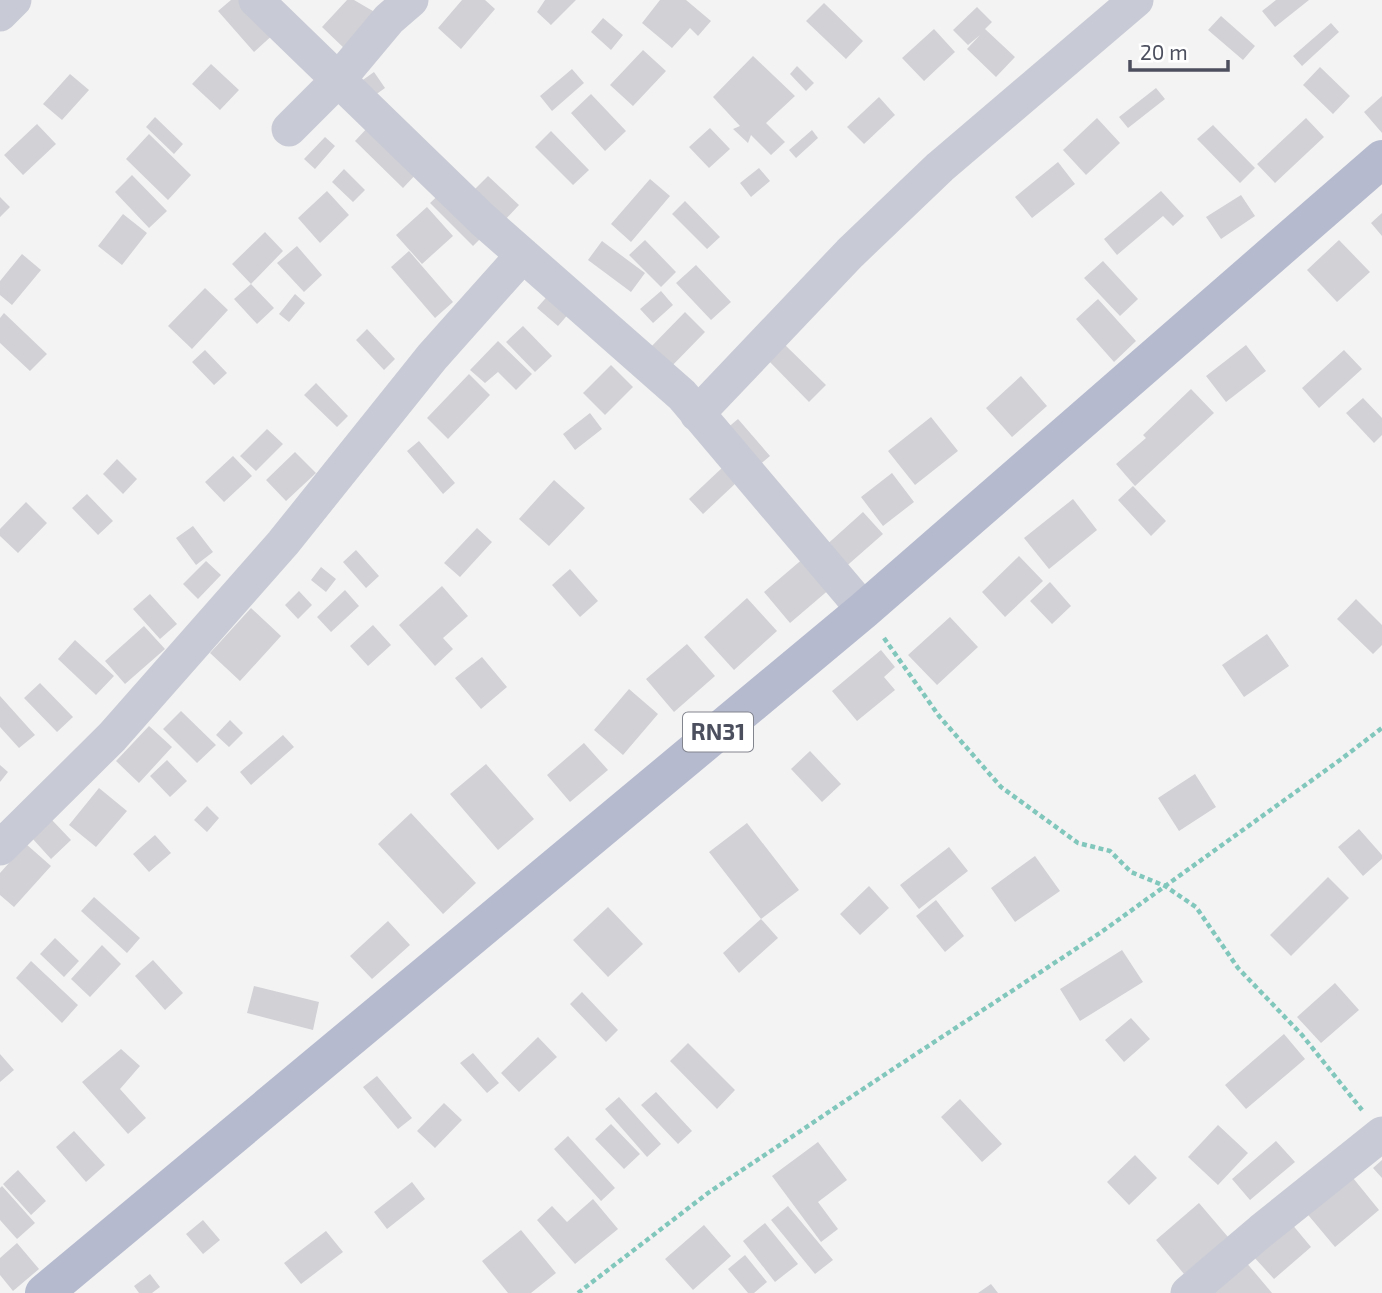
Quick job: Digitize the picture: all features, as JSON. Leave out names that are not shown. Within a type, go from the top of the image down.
[{"type":"main road","name":"RN31","points":[[44,1293],[864,610],[1382,159]]},
{"type":"street","points":[[0,14],[14,0]]},
{"type":"street","points":[[256,0],[483,220],[682,395],[864,610]]},
{"type":"street","points":[[289,129],[338,80],[374,34],[411,0]]},
{"type":"street","points":[[697,414],[850,253],[940,167],[1136,0]]},
{"type":"street","points":[[0,848],[121,727],[283,543],[432,356],[523,255]]},
{"type":"street","points":[[1188,1293],[1261,1231],[1372,1122]]},
{"type":"path","points":[[864,610],[939,716],[1001,787],[1078,843],[1110,851],[1131,872],[1165,886],[1196,907],[1238,968],[1302,1035],[1372,1122]]},
{"type":"path","points":[[578,1293],[708,1193],[1100,933],[1382,728]]},
{"type":"building","points":[[231,0],[248,0],[276,32],[254,52],[218,11]]},
{"type":"building","points":[[347,0],[354,0],[378,14],[345,49],[322,27]]},
{"type":"building","points":[[462,0],[485,0],[495,9],[461,49],[438,28]]},
{"type":"building","points":[[545,0],[576,0],[551,25],[537,12]]},
{"type":"building","points":[[660,0],[686,0],[711,21],[698,36],[690,28],[672,48],[642,23]]},
{"type":"building","points":[[1276,0],[1309,0],[1275,27],[1262,11]]},
{"type":"building","points":[[824,3],[863,41],[846,59],[806,21]]},
{"type":"building","points":[[977,7],[992,22],[985,29],[1015,57],[996,77],[967,49],[980,35],[968,45],[953,30]]},
{"type":"building","points":[[1221,16],[1255,46],[1243,60],[1208,30]]},
{"type":"building","points":[[603,18],[623,35],[611,50],[591,32]]},
{"type":"building","points":[[1331,23],[1339,32],[1302,66],[1293,56]]},
{"type":"building","points":[[934,29],[955,52],[924,81],[902,58]]},
{"type":"building","points":[[643,50],[666,71],[633,106],[610,85]]},
{"type":"building","points":[[753,56],[795,96],[766,123],[785,142],[771,155],[751,135],[748,143],[733,129],[740,126],[713,97]]},
{"type":"building","points":[[211,64],[239,90],[220,110],[192,84]]},
{"type":"building","points":[[797,66],[814,83],[806,91],[790,74]]},
{"type":"building","points":[[1320,67],[1350,96],[1333,114],[1303,85]]},
{"type":"building","points":[[572,69],[584,83],[552,111],[540,96]]},
{"type":"building","points":[[374,72],[385,88],[371,98],[360,82]]},
{"type":"building","points":[[70,74],[89,90],[62,120],[43,104]]},
{"type":"building","points":[[1156,88],[1165,99],[1128,128],[1119,117]]},
{"type":"building","points":[[591,94],[626,131],[605,151],[571,113]]},
{"type":"building","points":[[1382,96],[1382,133],[1364,112]]},
{"type":"building","points":[[879,97],[895,115],[864,144],[847,127]]},
{"type":"building","points":[[155,117],[183,144],[174,154],[146,127]]},
{"type":"building","points":[[1097,118],[1120,143],[1086,175],[1063,150]]},
{"type":"building","points":[[1306,118],[1324,137],[1275,183],[1257,164]]},
{"type":"building","points":[[37,124],[56,144],[23,175],[4,155]]},
{"type":"building","points":[[370,125],[418,172],[403,188],[355,141]]},
{"type":"building","points":[[1213,125],[1255,168],[1240,183],[1197,139]]},
{"type":"building","points":[[710,128],[730,149],[709,168],[689,147]]},
{"type":"building","points":[[812,130],[818,138],[796,158],[789,150]]},
{"type":"building","points":[[551,131],[589,170],[573,185],[535,147]]},
{"type":"building","points":[[149,134],[191,175],[168,200],[126,159]]},
{"type":"building","points":[[325,137],[335,146],[315,169],[304,159]]},
{"type":"building","points":[[1058,162],[1075,184],[1032,218],[1015,197]]},
{"type":"building","points":[[759,168],[770,181],[751,197],[740,183]]},
{"type":"building","points":[[344,169],[365,190],[353,202],[332,182]]},
{"type":"building","points":[[132,175],[167,211],[149,228],[115,192]]},
{"type":"building","points":[[488,176],[519,205],[503,222],[472,192]]},
{"type":"building","points":[[650,179],[670,196],[631,242],[611,224]]},
{"type":"building","points":[[445,189],[487,232],[473,246],[430,203]]},
{"type":"building","points":[[327,191],[349,215],[320,243],[298,218]]},
{"type":"building","points":[[1161,191],[1184,216],[1173,226],[1163,216],[1117,255],[1104,239]]},
{"type":"building","points":[[1241,195],[1255,216],[1221,239],[1206,217]]},
{"type":"building","points":[[0,197],[10,207],[0,217]]},
{"type":"building","points":[[685,201],[720,237],[707,249],[672,214]]},
{"type":"building","points":[[427,207],[453,236],[422,264],[396,235]]},
{"type":"building","points":[[1382,213],[1382,236],[1371,223]]},
{"type":"building","points":[[123,214],[147,233],[122,265],[98,246]]},
{"type":"building","points":[[265,232],[283,251],[251,284],[232,264]]},
{"type":"building","points":[[645,240],[676,272],[661,287],[629,255]]},
{"type":"building","points":[[1339,240],[1370,272],[1337,302],[1307,270]]},
{"type":"building","points":[[602,241],[645,273],[631,292],[588,260]]},
{"type":"building","points":[[297,246],[322,275],[304,292],[277,263]]},
{"type":"building","points":[[409,251],[453,302],[435,318],[391,267]]},
{"type":"building","points":[[22,254],[41,270],[12,305],[0,295],[0,281]]},
{"type":"building","points":[[1103,261],[1138,299],[1120,316],[1084,278]]},
{"type":"building","points":[[696,265],[731,302],[711,320],[676,283]]},
{"type":"building","points":[[251,284],[274,308],[257,324],[234,299]]},
{"type":"building","points":[[205,288],[228,310],[192,349],[168,326]]},
{"type":"building","points":[[661,291],[673,305],[653,323],[640,309]]},
{"type":"building","points":[[551,292],[571,311],[558,326],[537,308]]},
{"type":"building","points":[[295,294],[305,303],[289,322],[279,314]]},
{"type":"building","points":[[1098,299],[1136,341],[1114,362],[1076,319]]},
{"type":"building","points":[[685,312],[705,332],[667,371],[647,351]]},
{"type":"building","points":[[4,313],[47,354],[30,371],[0,343],[0,318]]},
{"type":"building","points":[[523,326],[552,356],[535,372],[506,342]]},
{"type":"building","points":[[367,329],[395,359],[384,370],[356,340]]},
{"type":"building","points":[[498,341],[532,374],[516,390],[498,372],[485,383],[470,370]]},
{"type":"building","points":[[784,344],[826,385],[809,402],[768,360]]},
{"type":"building","points":[[1246,345],[1266,371],[1226,402],[1206,376]]},
{"type":"building","points":[[205,350],[227,373],[214,385],[192,362]]},
{"type":"building","points":[[1344,350],[1362,369],[1319,408],[1302,388]]},
{"type":"building","points":[[611,365],[633,387],[605,415],[583,393]]},
{"type":"building","points":[[469,374],[490,395],[448,439],[427,418]]},
{"type":"building","points":[[1021,376],[1047,406],[1012,437],[986,408]]},
{"type":"building","points":[[316,383],[348,416],[337,427],[304,395]]},
{"type":"building","points":[[1191,389],[1214,413],[1135,486],[1116,464],[1146,438],[1143,435]]},
{"type":"building","points":[[1363,398],[1382,418],[1382,435],[1374,443],[1346,413]]},
{"type":"building","points":[[590,413],[602,429],[575,450],[563,434]]},
{"type":"building","points":[[931,417],[958,451],[915,485],[888,451]]},
{"type":"building","points":[[738,419],[770,456],[751,472],[719,435]]},
{"type":"building","points":[[267,429],[283,444],[256,471],[240,456]]},
{"type":"building","points":[[419,441],[455,483],[443,494],[407,451]]},
{"type":"building","points":[[295,452],[316,473],[286,501],[266,480]]},
{"type":"building","points":[[233,456],[252,476],[224,502],[205,482]]},
{"type":"building","points":[[117,459],[137,479],[123,494],[103,474]]},
{"type":"building","points":[[723,467],[737,482],[703,514],[689,499]]},
{"type":"building","points":[[892,473],[914,502],[883,526],[861,497]]},
{"type":"building","points":[[554,480],[585,508],[549,546],[519,519]]},
{"type":"building","points":[[1133,486],[1166,521],[1151,536],[1118,500]]},
{"type":"building","points":[[87,494],[113,521],[98,535],[72,508]]},
{"type":"building","points":[[1073,499],[1097,530],[1049,569],[1024,538]]},
{"type":"building","points":[[26,502],[47,523],[18,553],[0,536],[0,529]]},
{"type":"building","points":[[863,512],[883,534],[842,570],[823,548]]},
{"type":"building","points":[[193,526],[213,552],[196,565],[176,538]]},
{"type":"building","points":[[477,528],[492,542],[460,577],[444,563]]},
{"type":"building","points":[[356,550],[379,576],[366,588],[343,562]]},
{"type":"building","points":[[1019,556],[1043,581],[1005,617],[982,592]]},
{"type":"building","points":[[805,557],[831,588],[790,623],[764,592]]},
{"type":"building","points":[[206,561],[221,575],[198,599],[183,584]]},
{"type":"building","points":[[321,567],[336,579],[326,592],[311,580]]},
{"type":"building","points":[[570,569],[598,601],[580,617],[552,585]]},
{"type":"building","points":[[1050,582],[1071,606],[1052,624],[1030,601]]},
{"type":"building","points":[[442,586],[468,616],[443,638],[453,649],[435,666],[399,625]]},
{"type":"building","points":[[345,590],[359,606],[331,632],[317,617]]},
{"type":"building","points":[[299,591],[312,605],[298,619],[285,605]]},
{"type":"building","points":[[150,594],[177,624],[160,639],[133,609]]},
{"type":"building","points":[[747,598],[777,631],[734,670],[704,637]]},
{"type":"building","points":[[1356,599],[1382,625],[1382,645],[1373,654],[1337,619]]},
{"type":"building","points":[[251,608],[281,636],[240,681],[210,653]]},
{"type":"building","points":[[950,617],[978,647],[937,685],[908,655]]},
{"type":"building","points":[[373,625],[391,645],[368,666],[350,646]]},
{"type":"building","points":[[144,626],[165,649],[125,684],[105,661]]},
{"type":"building","points":[[1267,634],[1289,666],[1244,697],[1222,665]]},
{"type":"building","points":[[75,640],[114,676],[96,695],[58,659]]},
{"type":"building","points":[[687,644],[715,676],[674,712],[646,679]]},
{"type":"building","points":[[881,650],[895,667],[884,677],[895,690],[857,721],[832,691]]},
{"type":"building","points":[[482,657],[507,687],[481,709],[455,678]]},
{"type":"building","points":[[40,683],[73,717],[57,732],[24,698]]},
{"type":"building","points":[[629,689],[658,714],[623,755],[594,730]]},
{"type":"building","points":[[0,696],[35,735],[19,748],[0,727]]},
{"type":"building","points":[[181,711],[216,745],[197,763],[163,729]]},
{"type":"building","points":[[230,720],[243,733],[229,747],[216,735]]},
{"type":"building","points":[[149,726],[172,747],[139,783],[116,761]]},
{"type":"building","points":[[283,735],[294,747],[251,785],[240,772]]},
{"type":"building","points":[[584,743],[608,770],[570,802],[547,775]]},
{"type":"building","points":[[810,751],[841,784],[822,802],[791,769]]},
{"type":"building","points":[[167,760],[187,781],[170,797],[150,776]]},
{"type":"building","points":[[486,764],[534,819],[498,850],[450,794]]},
{"type":"building","points":[[0,765],[8,772],[0,782]]},
{"type":"building","points":[[1195,774],[1216,807],[1179,831],[1158,798]]},
{"type":"building","points":[[99,788],[127,811],[96,847],[69,825]]},
{"type":"building","points":[[207,806],[219,818],[207,832],[194,820]]},
{"type":"building","points":[[411,813],[476,883],[443,914],[378,844]]},
{"type":"building","points":[[52,820],[71,840],[51,859],[32,838]]},
{"type":"building","points":[[747,823],[799,890],[761,919],[709,852]]},
{"type":"building","points":[[1359,829],[1382,855],[1382,859],[1363,876],[1338,847]]},
{"type":"building","points":[[155,835],[171,853],[149,872],[133,854]]},
{"type":"building","points":[[26,844],[51,866],[14,907],[0,895],[0,873]]},
{"type":"building","points":[[949,847],[968,871],[919,909],[900,885]]},
{"type":"building","points":[[1035,856],[1060,891],[1015,922],[991,888]]},
{"type":"building","points":[[1328,877],[1349,898],[1291,956],[1270,935]]},
{"type":"building","points":[[869,886],[889,908],[860,935],[840,914]]},
{"type":"building","points":[[94,897],[140,938],[127,953],[81,911]]},
{"type":"building","points":[[936,900],[964,936],[945,952],[916,916]]},
{"type":"building","points":[[608,907],[643,944],[608,977],[573,940]]},
{"type":"building","points":[[761,919],[778,938],[739,973],[723,953]]},
{"type":"building","points":[[388,921],[410,945],[372,979],[350,956]]},
{"type":"building","points":[[55,938],[79,961],[64,977],[40,954]]},
{"type":"building","points":[[102,945],[121,964],[90,997],[71,979]]},
{"type":"building","points":[[1122,950],[1143,982],[1080,1021],[1060,989]]},
{"type":"building","points":[[153,960],[183,993],[165,1010],[135,976]]},
{"type":"building","points":[[31,961],[78,1005],[62,1023],[16,978]]},
{"type":"building","points":[[1335,983],[1359,1010],[1321,1043],[1297,1017]]},
{"type":"building","points":[[254,986],[319,1002],[313,1030],[247,1013]]},
{"type":"building","points":[[582,992],[618,1030],[606,1042],[570,1004]]},
{"type":"building","points":[[1131,1018],[1150,1039],[1124,1062],[1105,1040]]},
{"type":"building","points":[[1284,1034],[1305,1059],[1246,1109],[1225,1085]]},
{"type":"building","points":[[538,1037],[557,1057],[519,1092],[501,1073]]},
{"type":"building","points":[[688,1043],[735,1090],[717,1109],[670,1061]]},
{"type":"building","points":[[121,1049],[140,1066],[120,1089],[146,1118],[128,1134],[82,1082]]},
{"type":"building","points":[[473,1053],[499,1083],[487,1093],[460,1063]]},
{"type":"building","points":[[0,1054],[14,1070],[0,1082]]},
{"type":"building","points":[[377,1076],[412,1118],[398,1129],[363,1087]]},
{"type":"building","points":[[656,1092],[692,1131],[678,1144],[641,1105]]},
{"type":"building","points":[[619,1097],[661,1144],[647,1157],[605,1109]]},
{"type":"building","points":[[960,1099],[1002,1144],[982,1162],[941,1117]]},
{"type":"building","points":[[444,1103],[462,1120],[435,1148],[417,1131]]},
{"type":"building","points":[[611,1124],[640,1154],[624,1169],[595,1139]]},
{"type":"building","points":[[1218,1125],[1248,1153],[1218,1185],[1188,1157]]},
{"type":"building","points":[[74,1131],[105,1165],[86,1182],[56,1147]]},
{"type":"building","points":[[568,1136],[615,1188],[601,1201],[554,1149]]},
{"type":"building","points":[[1276,1141],[1295,1162],[1250,1200],[1232,1179]]},
{"type":"building","points":[[818,1142],[847,1180],[818,1202],[838,1229],[821,1242],[772,1176]]},
{"type":"building","points":[[1135,1155],[1157,1178],[1129,1205],[1107,1182]]},
{"type":"building","points":[[1382,1160],[1382,1178],[1373,1168]]},
{"type":"building","points":[[18,1170],[46,1201],[31,1215],[3,1184]]},
{"type":"building","points":[[1349,1173],[1379,1210],[1335,1247],[1304,1210]]},
{"type":"building","points":[[412,1182],[425,1199],[387,1229],[374,1212]]},
{"type":"building","points":[[2,1186],[35,1223],[17,1239],[0,1220]]},
{"type":"building","points":[[593,1199],[618,1229],[575,1264],[537,1220],[552,1206],[567,1222]]},
{"type":"building","points":[[1199,1203],[1228,1237],[1184,1274],[1156,1240]]},
{"type":"building","points":[[788,1206],[833,1260],[815,1274],[771,1220]]},
{"type":"building","points":[[203,1220],[220,1240],[203,1254],[186,1234]]},
{"type":"building","points":[[765,1223],[798,1264],[775,1282],[743,1241]]},
{"type":"building","points":[[1291,1223],[1311,1247],[1274,1279],[1253,1256]]},
{"type":"building","points":[[704,1225],[731,1256],[693,1290],[665,1259]]},
{"type":"building","points":[[521,1230],[556,1273],[531,1293],[508,1293],[482,1261]]},
{"type":"building","points":[[326,1231],[343,1252],[301,1284],[284,1263]]},
{"type":"building","points":[[17,1243],[39,1269],[13,1291],[0,1275],[0,1258]]},
{"type":"building","points":[[745,1255],[767,1282],[754,1293],[748,1293],[728,1269]]},
{"type":"building","points":[[1245,1261],[1272,1293],[1207,1293]]},
{"type":"building","points":[[150,1274],[160,1287],[152,1293],[139,1293],[134,1286]]},
{"type":"building","points":[[991,1284],[998,1293],[978,1293]]}]
